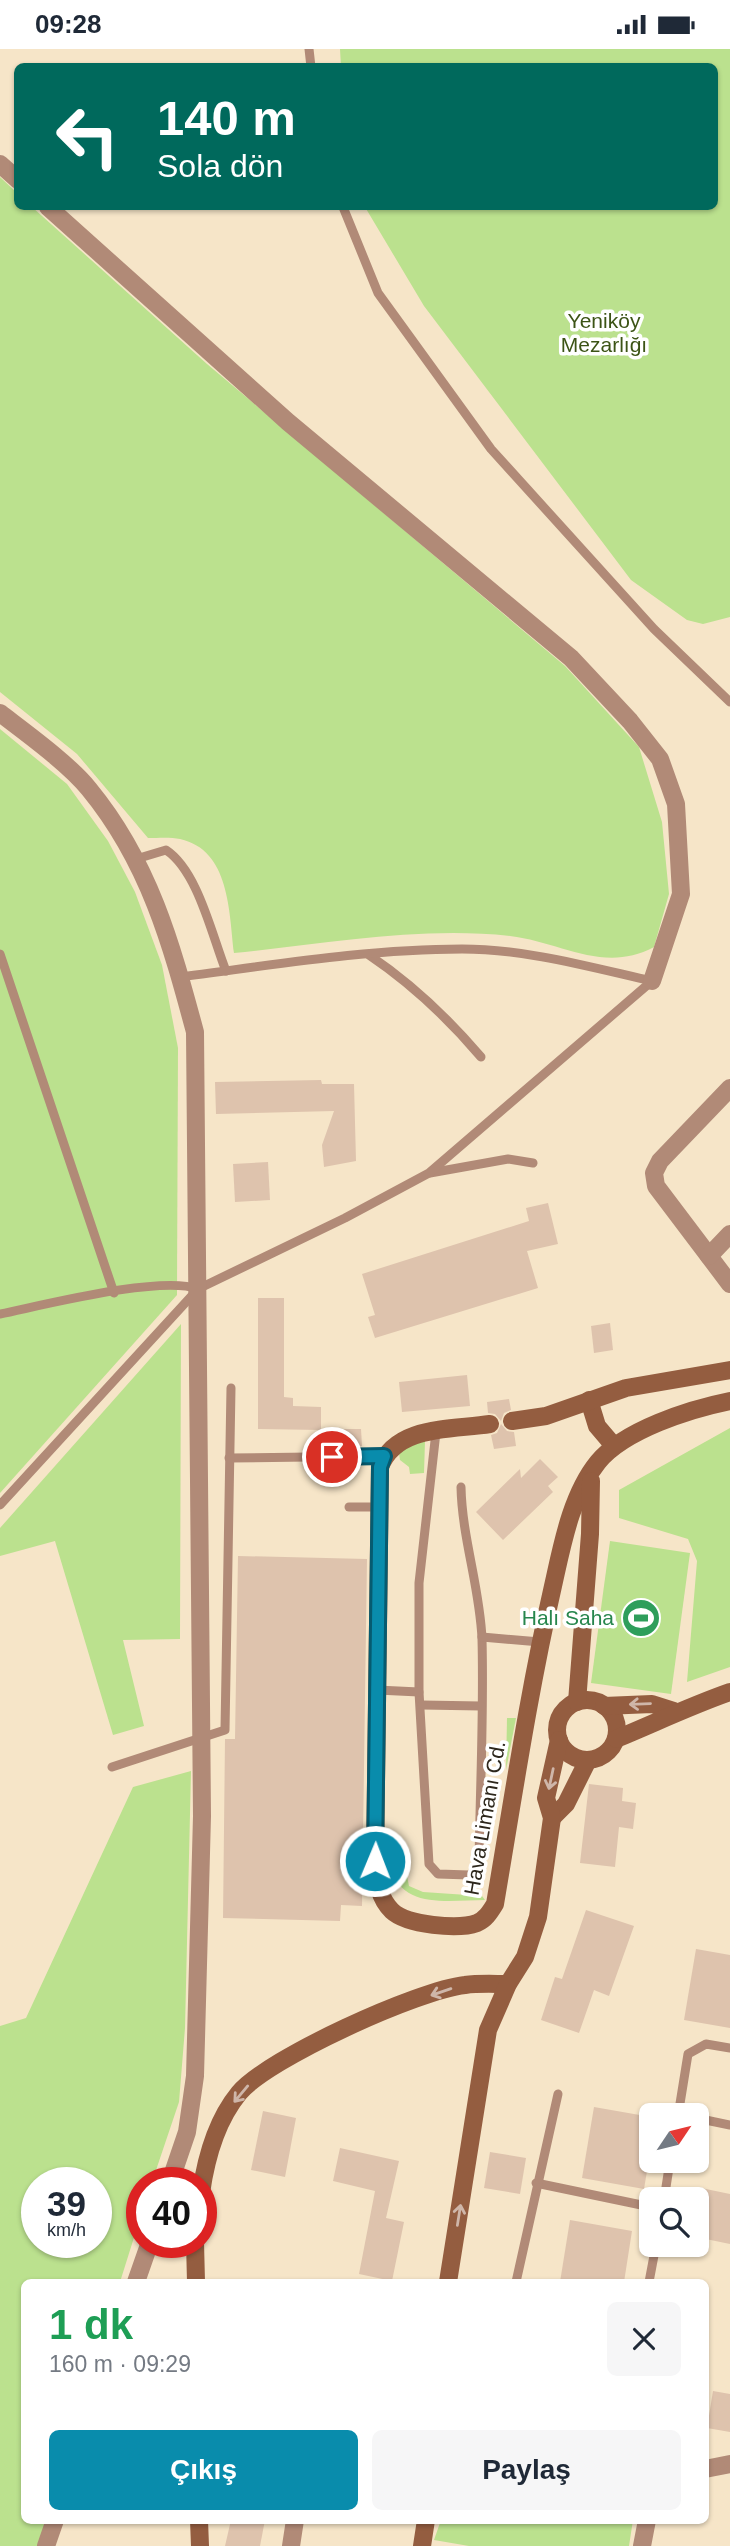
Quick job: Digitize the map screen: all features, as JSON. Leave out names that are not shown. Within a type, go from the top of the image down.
[{"type":"street","points":[[0,164],[14,176]]},
{"type":"street","points":[[51,210],[288,422],[571,658],[630,721],[660,759],[676,804],[681,894],[652,981]]},
{"type":"street","points":[[0,713],[88,788],[136,859],[165,923],[195,1032],[202,1816],[195,2076],[187,2132],[175,2167]]},
{"type":"street","points":[[730,1088],[660,1161],[654,1173],[656,1186],[730,1284]]},
{"type":"street","points":[[709,1256],[730,1234]]},
{"type":"street","points":[[512,1421],[546,1416],[626,1388],[730,1370]]},
{"type":"street","points":[[589,1399],[597,1426],[614,1446]]},
{"type":"street","name":"Hava Limanı Cd.","points":[[384,1456],[380,1467],[375,1861],[383,1900],[406,1920],[434,1925],[479,1922],[490,1914],[495,1904],[540,1642],[563,1542],[591,1474],[614,1446],[693,1409],[730,1401]]},
{"type":"street","points":[[384,1456],[405,1437],[490,1425]]},
{"type":"street","points":[[577,1702],[590,1534],[591,1474]]},
{"type":"street","points":[[559,1740],[570,1755],[588,1760],[606,1754],[616,1739],[655,1723],[674,1711],[730,1692]]},
{"type":"street","points":[[448,2279],[488,2030],[508,1983],[525,1957],[538,1917],[552,1818],[547,1798],[559,1740],[559,1721],[569,1706],[586,1700],[604,1706],[652,1704],[674,1711]]},
{"type":"street","points":[[604,1706],[615,1720],[616,1739]]},
{"type":"street","points":[[552,1818],[566,1804],[588,1760]]},
{"type":"street","points":[[207,2167],[215,2133],[239,2093],[270,2066],[395,2007],[463,1985],[508,1983]]},
{"type":"street","points":[[137,2279],[144,2258]]},
{"type":"street","points":[[195,2258],[195,2279]]},
{"type":"street","points":[[709,2468],[730,2464]]},
{"type":"street","points":[[46,2546],[54,2524]]},
{"type":"street","points":[[199,2524],[200,2546]]},
{"type":"street","points":[[291,2546],[294,2524]]},
{"type":"street","points":[[422,2546],[425,2524]]},
{"type":"street","points":[[642,2546],[646,2524]]},
{"type":"lane","points":[[343,210],[378,293],[491,449],[654,629],[730,702]]},
{"type":"lane","points":[[136,859],[166,850],[178,858],[191,880],[226,971]]},
{"type":"lane","points":[[180,977],[369,955],[477,950],[545,957],[652,981]]},
{"type":"lane","points":[[0,954],[114,1293]]},
{"type":"lane","points":[[369,955],[411,984],[449,1019],[481,1056]]},
{"type":"lane","points":[[0,1506],[198,1289],[345,1218],[429,1173],[652,981]]},
{"type":"lane","points":[[429,1173],[508,1159],[533,1163]]},
{"type":"lane","points":[[0,1314],[173,1284],[184,1283],[198,1289]]},
{"type":"lane","points":[[112,1767],[225,1730],[230,1388]]},
{"type":"lane","points":[[436,1432],[419,1583],[419,1692],[422,1705],[429,1864],[438,1874],[469,1875],[476,1871],[479,1864],[482,1637],[468,1538],[462,1522],[461,1487]]},
{"type":"lane","points":[[229,1458],[384,1456]]},
{"type":"lane","points":[[349,1507],[380,1507]]},
{"type":"lane","points":[[482,1637],[540,1642]]},
{"type":"lane","points":[[377,1690],[419,1692]]},
{"type":"lane","points":[[422,1705],[481,1706]]},
{"type":"lane","points":[[682,2103],[688,2053],[706,2044],[730,2048]]},
{"type":"lane","points":[[517,2279],[558,2094]]},
{"type":"lane","points":[[709,2121],[730,2125]]},
{"type":"lane","points":[[536,2183],[639,2204]]},
{"type":"lane","points":[[650,2279],[654,2257]]},
{"type":"green space","name":"Yeniköy Mezarlığı","points":[[340,49],[730,49],[730,617],[703,624],[687,620],[631,580],[424,306],[367,210],[718,210],[718,63],[341,63]]},
{"type":"green space","points":[[0,177],[14,190],[14,210],[35,210],[207,364],[565,666],[639,747],[662,822],[669,894],[654,947],[636,955],[600,957],[510,936],[441,933],[372,937],[234,953],[224,885],[209,856],[196,845],[180,839],[148,838],[77,754],[0,692]]},
{"type":"green space","points":[[0,729],[67,784],[108,841],[135,892],[162,965],[178,1048],[177,1295],[0,1493]]},
{"type":"green space","points":[[181,1324],[180,1639],[123,1640],[144,1726],[113,1735],[55,1541],[0,1556],[0,1528]]},
{"type":"green space","points":[[730,1428],[730,1667],[687,1682],[697,1561],[688,1539],[619,1518],[619,1490]]},
{"type":"green space","points":[[425,1441],[424,1473],[410,1474],[409,1467],[400,1460],[399,1453],[403,1447]]},
{"type":"green space","name":"Halı Saha","points":[[610,1541],[690,1553],[671,1694],[591,1683]]},
{"type":"green space","points":[[507,1718],[516,1718],[506,1770]]},
{"type":"green space","points":[[191,1771],[185,2028],[179,2102],[157,2167],[126,2167],[128,2258],[121,2279],[21,2279],[21,2524],[45,2524],[38,2546],[0,2546],[0,2026],[26,2018],[133,1787]]},
{"type":"green space","points":[[397,1854],[403,1856],[409,1886],[423,1892],[482,1896],[485,1900],[442,1901],[415,1896],[404,1890],[396,1880],[391,1866]]},
{"type":"green space","points":[[440,2524],[632,2524],[629,2546],[469,2546],[434,2540]]},
{"type":"building","points":[[321,1080],[322,1084],[354,1084],[356,1161],[324,1167],[322,1145],[334,1111],[216,1114],[215,1082]]},
{"type":"building","points":[[268,1162],[270,1200],[235,1202],[233,1164]]},
{"type":"building","points":[[548,1203],[558,1244],[527,1251],[538,1288],[375,1338],[368,1317],[375,1315],[362,1274],[529,1221],[526,1208]]},
{"type":"building","points":[[258,1298],[284,1298],[284,1397],[293,1398],[293,1406],[321,1407],[321,1430],[258,1429]]},
{"type":"building","points":[[610,1323],[613,1350],[594,1353],[591,1326]]},
{"type":"building","points":[[467,1375],[470,1406],[402,1412],[399,1382]]},
{"type":"building","points":[[509,1399],[511,1410],[504,1413],[501,1421],[495,1414],[488,1413],[487,1402]]},
{"type":"building","points":[[501,1424],[507,1431],[514,1432],[516,1446],[494,1449],[491,1435],[497,1433]]},
{"type":"building","points":[[332,1429],[361,1429],[362,1446],[332,1446]]},
{"type":"building","points":[[540,1459],[558,1477],[548,1486],[553,1492],[503,1540],[476,1512],[520,1469],[521,1478]]},
{"type":"building","points":[[238,1556],[367,1559],[362,1906],[341,1905],[340,1921],[223,1918],[225,1739],[235,1739]]},
{"type":"building","points":[[589,1784],[623,1788],[622,1801],[636,1803],[633,1829],[619,1827],[615,1867],[580,1863]]},
{"type":"building","points":[[586,1910],[634,1926],[609,1996],[594,1990],[579,2033],[541,2020],[555,1977],[562,1979]]},
{"type":"building","points":[[696,1949],[730,1955],[730,2028],[684,2020]]},
{"type":"building","points":[[594,2107],[639,2115],[639,2173],[647,2173],[644,2187],[582,2178]]},
{"type":"building","points":[[263,2111],[296,2118],[285,2177],[251,2170]]},
{"type":"building","points":[[340,2148],[399,2161],[386,2218],[404,2222],[392,2279],[359,2274],[375,2191],[333,2181]]},
{"type":"building","points":[[490,2152],[526,2158],[520,2194],[484,2188]]},
{"type":"building","points":[[709,2190],[730,2194],[730,2244],[709,2240]]},
{"type":"building","points":[[570,2220],[632,2231],[624,2279],[560,2279]]},
{"type":"building","points":[[713,2391],[730,2394],[730,2432],[709,2428]]},
{"type":"building","points":[[230,2524],[264,2524],[260,2546],[225,2546]]},
{"type":"place","name":"Halı Saha","points":[[641,1618]]},
{"type":"route","points":[[332,1457],[384,1456],[380,1467],[375,1861]]}]
